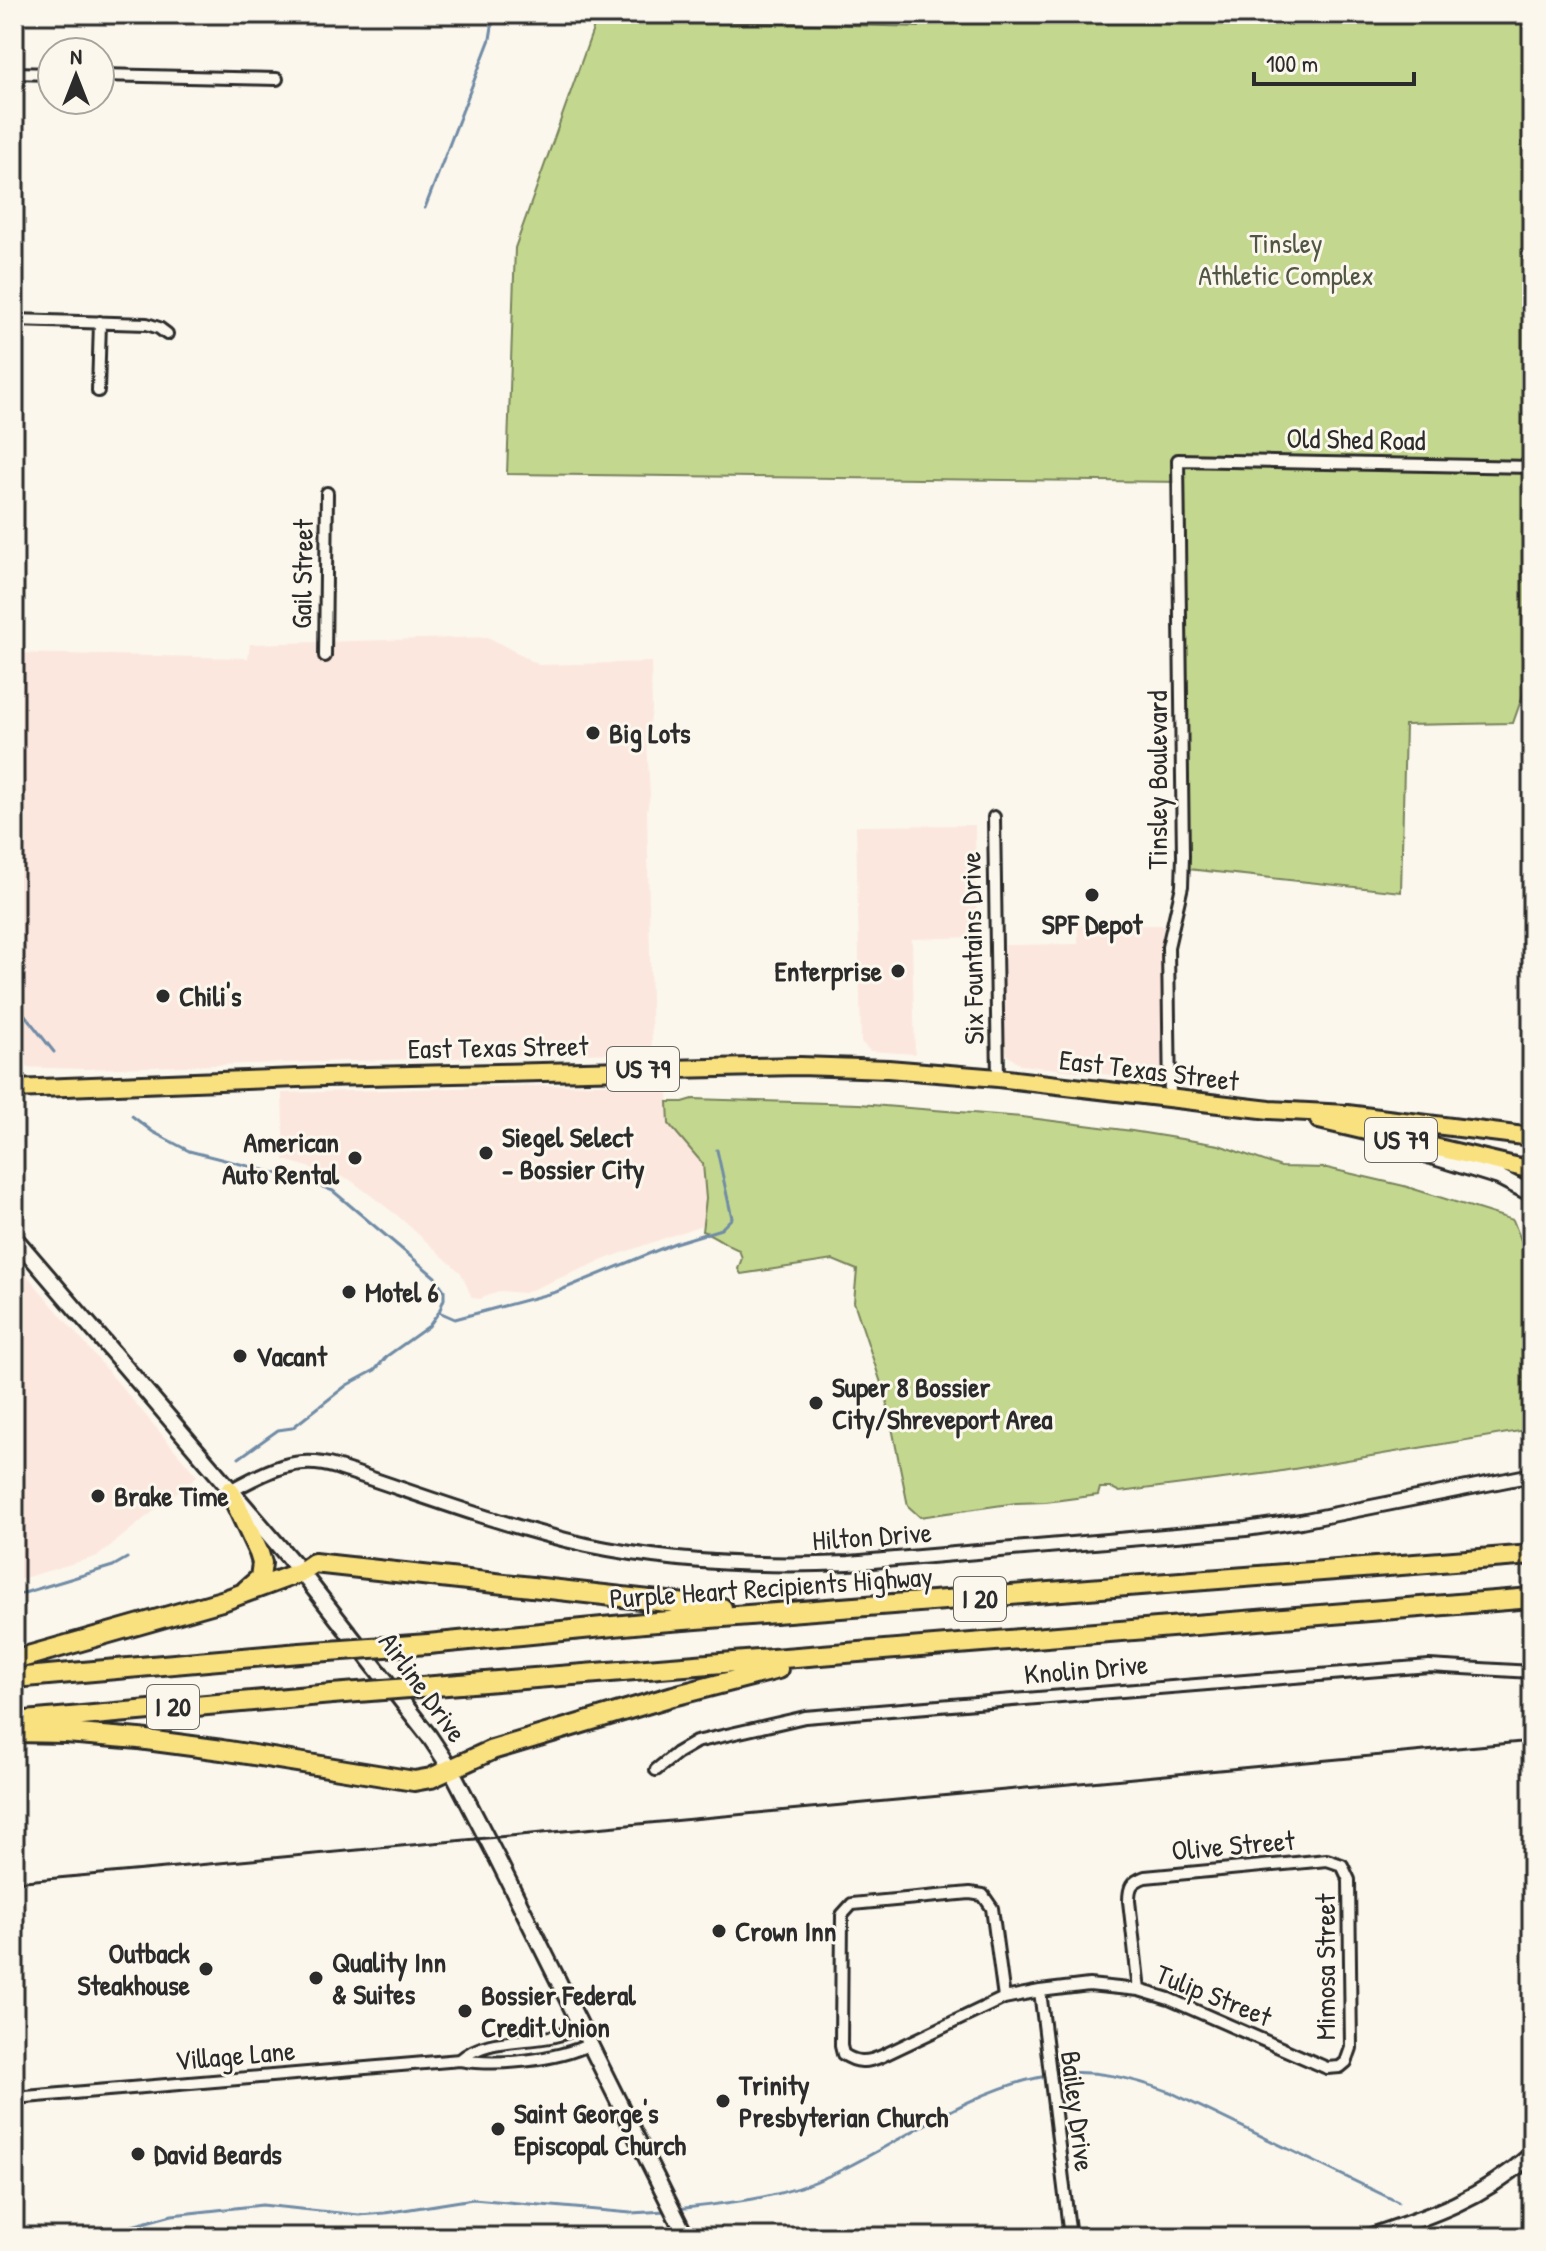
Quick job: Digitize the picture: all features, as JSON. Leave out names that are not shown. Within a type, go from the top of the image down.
[{"type":"highway","points":[[225,1600],[256,1585],[262,1563],[230,1491]]},
{"type":"highway","name":"Purple Heart Recipients Highway","points":[[14,1678],[820,1610],[1532,1555]]},
{"type":"highway","points":[[14,1660],[225,1600],[301,1572],[314,1563],[685,1606],[820,1610]]},
{"type":"highway","name":"I 20","points":[[14,1722],[1532,1598]]},
{"type":"highway","points":[[14,1732],[139,1739],[414,1781],[431,1778],[492,1750],[764,1671],[918,1648]]},
{"type":"main road","name":"East Texas Street","points":[[14,1089],[343,1076],[745,1066],[888,1069],[998,1078],[1270,1110],[1347,1114],[1532,1137]]},
{"type":"main road","name":"East Texas Street","points":[[1270,1110],[1532,1170]]},
{"type":"main road","points":[[1331,1123],[1488,1173],[1532,1194]]},
{"type":"main road","name":"Airline Drive","points":[[14,1237],[301,1572],[403,1700],[451,1769],[683,2231]]},
{"type":"main road","points":[[1368,2237],[1469,2200],[1532,2154]]},
{"type":"street","points":[[14,73],[36,74]]},
{"type":"street","points":[[116,75],[277,79]]},
{"type":"street","points":[[14,320],[153,325],[167,334]]},
{"type":"street","points":[[98,391],[100,322]]},
{"type":"street","name":"Old Shed Road","points":[[1178,460],[1532,467]]},
{"type":"street","name":"Tinsley Boulevard","points":[[1170,1099],[1168,947],[1182,886],[1183,865],[1178,460]]},
{"type":"street","name":"Gail Street","points":[[325,656],[327,493]]},
{"type":"street","name":"Six Fountains Drive","points":[[994,817],[998,1078]]},
{"type":"street","name":"Hilton Drive","points":[[230,1491],[287,1464],[314,1462],[526,1529],[588,1545],[680,1559],[793,1565],[849,1563],[1246,1529],[1532,1475]]},
{"type":"street","name":"Knolin Drive","points":[[656,1770],[696,1742],[805,1717],[1429,1666],[1532,1672]]},
{"type":"street","name":"Olive Street","points":[[1139,1990],[1129,1901],[1130,1886],[1134,1882],[1145,1877],[1327,1860],[1342,1865]]},
{"type":"street","name":"Mimosa Street","points":[[1340,2067],[1346,2062],[1351,2048],[1349,1880],[1342,1865]]},
{"type":"street","name":"Tulip Street","points":[[1004,1998],[992,1908],[983,1895],[970,1893],[863,1902],[846,1908],[841,1922],[841,2041],[843,2054],[857,2061],[872,2060],[1004,1998],[1089,1985],[1139,1990],[1196,2010],[1327,2068],[1340,2067]]},
{"type":"street","name":"Bailey Drive","points":[[1040,1991],[1070,2237]]},
{"type":"street","name":"Village Lane","points":[[460,2060],[485,2045],[555,2038],[580,2026]]},
{"type":"street","name":"Village Lane","points":[[14,2098],[460,2060],[477,2063],[563,2056],[590,2044]]},
{"type":"shaded area","points":[[488,637],[539,665],[651,662],[652,711],[647,741],[650,795],[647,811],[652,1052],[86,1069],[14,1067],[14,653],[248,658],[250,644]]},
{"type":"shaded area","points":[[975,825],[977,937],[912,939],[915,1054],[870,1051],[861,1042],[856,826]]},
{"type":"shaded area","points":[[1078,925],[1164,925],[1161,956],[1163,1066],[1155,1077],[1147,1079],[1020,1065],[1007,1055],[1004,1042],[1005,945],[1078,944]]},
{"type":"shaded area","points":[[668,1082],[669,1124],[703,1164],[706,1199],[702,1225],[608,1258],[524,1293],[500,1291],[480,1299],[472,1298],[461,1273],[398,1216],[349,1179],[284,1160],[282,1093]]},
{"type":"shaded area","points":[[14,1260],[197,1476],[98,1556],[14,1581]]},
{"type":"green space","name":"Tinsley Athletic Complex","points":[[919,14],[1532,14],[1532,669],[1513,723],[1405,725],[1401,892],[1188,869],[1184,482],[507,474],[515,248],[597,18],[919,27]]},
{"type":"green space","points":[[693,1099],[859,1104],[1022,1117],[1132,1131],[1219,1145],[1281,1167],[1327,1168],[1404,1186],[1513,1220],[1521,1240],[1532,1243],[1532,1429],[1270,1473],[1120,1492],[1100,1488],[1098,1495],[920,1517],[908,1506],[886,1398],[854,1302],[857,1270],[833,1260],[741,1274],[738,1269],[742,1258],[739,1250],[702,1231],[706,1199],[703,1164],[669,1124],[668,1102]]},
{"type":"waterway","points":[[425,208],[490,39],[494,14]]},
{"type":"waterway","points":[[14,1001],[54,1052]]},
{"type":"waterway","points":[[132,1116],[153,1132],[189,1151],[311,1182],[333,1191],[435,1277],[444,1290],[439,1312],[429,1326],[387,1356],[375,1370],[347,1385],[292,1428],[278,1430],[239,1458]]},
{"type":"waterway","points":[[439,1312],[455,1319],[556,1292],[675,1243],[721,1229],[732,1218],[717,1150]]},
{"type":"waterway","points":[[14,1596],[113,1566],[127,1558]]},
{"type":"waterway","points":[[1054,2074],[1113,2076],[1170,2092],[1398,2202]]},
{"type":"waterway","points":[[677,2209],[756,2198],[813,2183],[962,2105],[1017,2083],[1046,2076]]},
{"type":"waterway","points":[[92,2237],[172,2215],[262,2205],[359,2215],[473,2199],[631,2213],[666,2211]]},
{"type":"railway","points":[[14,1882],[1532,1741]]},
{"type":"place","name":"Big Lots","points":[[593,733]]},
{"type":"place","name":"SPF Depot","points":[[1092,895]]},
{"type":"place","name":"Enterprise","points":[[898,971]]},
{"type":"place","name":"Chili's","points":[[163,996]]},
{"type":"place","name":"Siegel Select - Bossier City","points":[[486,1153]]},
{"type":"place","name":"American Auto Rental","points":[[355,1158]]},
{"type":"place","name":"Motel 6","points":[[349,1292]]},
{"type":"place","name":"Vacant","points":[[240,1356]]},
{"type":"place","name":"Super 8 Bossier City/Shreveport Area","points":[[816,1403]]},
{"type":"place","name":"Brake Time","points":[[98,1496]]},
{"type":"place","name":"Crown Inn","points":[[719,1931]]},
{"type":"place","name":"Outback Steakhouse","points":[[206,1969]]},
{"type":"place","name":"Quality Inn & Suites","points":[[316,1978]]},
{"type":"place","name":"Bossier Federal Credit Union","points":[[465,2011]]},
{"type":"place","name":"Trinity Presbyterian Church","points":[[723,2101]]},
{"type":"place","name":"Saint George's Episcopal Church","points":[[498,2129]]},
{"type":"place","name":"David Beards","points":[[138,2154]]}]
